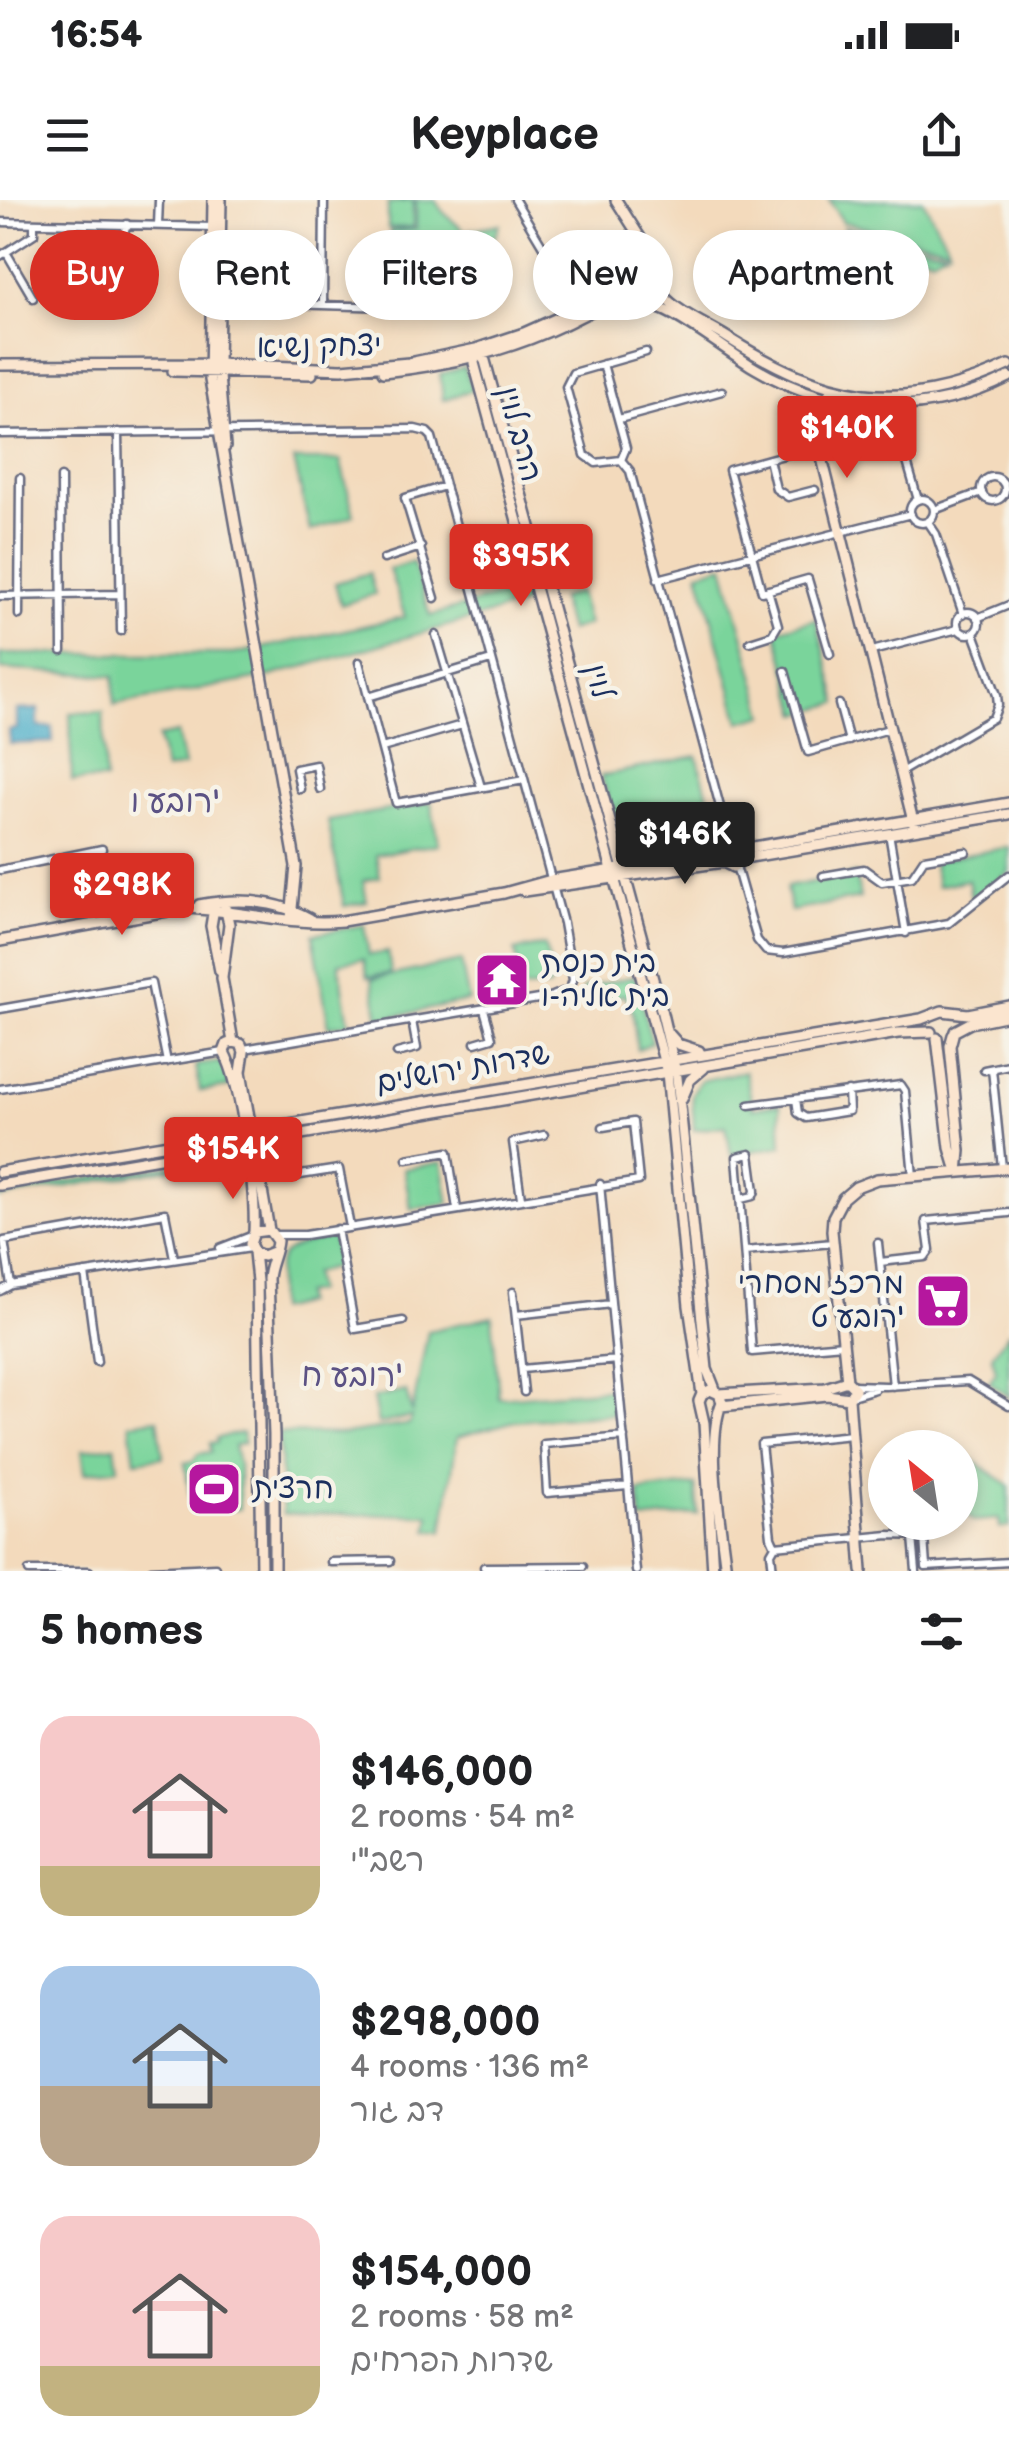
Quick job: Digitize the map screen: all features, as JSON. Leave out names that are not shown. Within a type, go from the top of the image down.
[{"type":"street","points":[[158,225],[159,200]]},
{"type":"street","points":[[213,200],[216,227]]},
{"type":"street","points":[[216,230],[220,200]]},
{"type":"street","points":[[324,200],[324,230]]},
{"type":"street","points":[[514,200],[533,231]]},
{"type":"street","points":[[616,200],[634,230]]},
{"type":"street","points":[[0,222],[216,227]]},
{"type":"street","points":[[30,294],[3,254],[34,234],[34,222]]},
{"type":"street","points":[[125,230],[127,224]]},
{"type":"street","points":[[673,302],[772,364],[854,404],[919,405],[1006,381]]},
{"type":"street","points":[[673,316],[757,369],[808,393],[826,414]]},
{"type":"street","points":[[212,320],[209,346],[221,392],[222,431]]},
{"type":"street","points":[[214,320],[214,369],[225,456],[296,866],[292,914]]},
{"type":"street","points":[[214,369],[342,370],[477,354],[552,320]]},
{"type":"street","name":"יצחק נשיא","points":[[0,367],[191,365],[239,373],[358,374],[457,362],[477,354],[498,352],[572,320]]},
{"type":"street","points":[[191,365],[202,358],[209,346]]},
{"type":"street","points":[[457,362],[482,373],[498,352]]},
{"type":"street","points":[[622,460],[596,463],[585,455],[566,387],[573,374],[646,352]]},
{"type":"street","name":"הרב לוין","points":[[477,354],[607,852],[618,874]]},
{"type":"street","points":[[603,364],[626,448],[622,460]]},
{"type":"street","points":[[808,393],[894,396],[934,392],[1009,366]]},
{"type":"street","name":"יצחק נשיא","points":[[0,367],[214,369]]},
{"type":"street","points":[[221,392],[239,373]]},
{"type":"street","name":"לוין","points":[[482,373],[619,854],[618,874],[631,899],[661,1031]]},
{"type":"street","points":[[619,420],[722,391]]},
{"type":"street","points":[[831,395],[821,454],[914,824]]},
{"type":"street","points":[[826,414],[854,404]]},
{"type":"street","points":[[118,432],[121,631]]},
{"type":"street","points":[[0,434],[427,432],[432,437],[573,971],[570,989],[550,998],[412,1020],[243,1054],[167,1062],[0,1090]]},
{"type":"street","points":[[899,434],[918,500]]},
{"type":"street","points":[[806,450],[729,470],[762,592],[808,579],[830,654]]},
{"type":"street","points":[[769,459],[776,489],[788,497],[815,490]]},
{"type":"street","points":[[622,460],[630,471],[730,844],[741,858],[757,940],[766,951],[792,952],[949,923],[1009,874]]},
{"type":"street","points":[[61,477],[62,651]]},
{"type":"street","points":[[19,615],[20,478]]},
{"type":"street","points":[[435,598],[405,498],[445,486]]},
{"type":"street","points":[[928,522],[934,510],[982,492]]},
{"type":"street","points":[[928,522],[916,521],[911,514],[913,504],[918,500],[930,502],[934,510]]},
{"type":"street","points":[[658,579],[911,514]]},
{"type":"street","points":[[928,522],[936,534],[963,614]]},
{"type":"street","points":[[384,559],[421,547]]},
{"type":"street","points":[[750,642],[772,636],[778,625],[768,590]]},
{"type":"street","points":[[0,596],[120,594]]},
{"type":"street","points":[[977,618],[1009,605]]},
{"type":"street","points":[[872,651],[958,629],[967,634],[974,632],[979,624],[977,618],[971,613],[963,614],[958,629]]},
{"type":"street","points":[[901,772],[993,718],[998,705],[974,632]]},
{"type":"street","points":[[436,635],[481,787]]},
{"type":"street","points":[[368,697],[492,660]]},
{"type":"street","points":[[359,662],[396,803],[524,780]]},
{"type":"street","points":[[785,671],[808,752],[890,729]]},
{"type":"street","points":[[839,704],[849,740]]},
{"type":"street","points":[[381,748],[462,725]]},
{"type":"street","points":[[300,789],[296,769],[316,765],[320,790]]},
{"type":"street","points":[[741,858],[1009,803]]},
{"type":"street","points":[[0,939],[216,905],[277,905],[314,921],[342,921],[552,884],[889,834],[914,824],[1009,814]]},
{"type":"street","points":[[889,834],[906,932]]},
{"type":"street","points":[[722,857],[730,844]]},
{"type":"street","points":[[0,870],[102,849]]},
{"type":"street","points":[[593,873],[607,852]]},
{"type":"street","points":[[824,876],[864,869],[882,882],[912,878],[924,859],[966,852]]},
{"type":"street","points":[[619,854],[643,870]]},
{"type":"street","points":[[631,899],[643,870]]},
{"type":"street","points":[[552,884],[593,873],[618,874]]},
{"type":"street","points":[[618,874],[681,1106],[707,1369],[719,1408],[715,1447],[726,1571]]},
{"type":"street","points":[[277,905],[296,890]]},
{"type":"street","points":[[181,908],[216,905],[243,912],[292,914]]},
{"type":"street","points":[[216,905],[211,926],[233,1042]]},
{"type":"street","points":[[197,908],[211,926]]},
{"type":"street","points":[[222,978],[228,910]]},
{"type":"street","points":[[229,924],[243,912]]},
{"type":"street","points":[[0,1010],[152,983],[167,1062]]},
{"type":"street","points":[[958,1172],[929,1024],[932,1015],[942,1010],[952,1014],[1009,1006]]},
{"type":"street","points":[[475,1043],[492,1038],[484,1008]]},
{"type":"street","points":[[937,1174],[955,1149],[950,1046],[956,1020],[952,1014]]},
{"type":"street","name":"שדרות ירושלים","points":[[0,1172],[932,1015]]},
{"type":"street","points":[[0,1184],[898,1033],[954,1033],[970,1023],[1009,1016]]},
{"type":"street","points":[[397,1053],[417,1048],[412,1020]]},
{"type":"street","points":[[661,1031],[689,1050],[707,1052]]},
{"type":"street","points":[[628,1066],[654,1051],[661,1031]]},
{"type":"street","points":[[226,1134],[245,1114],[243,1054],[238,1042],[228,1044],[227,1056],[245,1114],[253,1169],[261,1571]]},
{"type":"street","points":[[681,1106],[690,1080],[714,1064]]},
{"type":"street","points":[[862,1571],[833,1218],[843,1198],[867,1182],[1006,1168],[988,1070],[1009,1066]]},
{"type":"street","points":[[671,1072],[690,1306],[702,1394],[698,1401],[713,1571]]},
{"type":"street","points":[[634,1078],[657,1080],[666,1086],[670,1096]]},
{"type":"street","points":[[749,1105],[902,1086],[913,1176]]},
{"type":"street","points":[[796,1098],[798,1113],[806,1118],[849,1112],[848,1091]]},
{"type":"street","points":[[245,1114],[270,1127]]},
{"type":"street","points":[[193,1255],[253,1234],[305,1235],[600,1184],[639,1181],[633,1122],[603,1126]]},
{"type":"street","points":[[522,1198],[513,1142],[544,1136]]},
{"type":"street","points":[[253,1169],[267,1148],[283,1137]]},
{"type":"street","points":[[218,1148],[233,1152],[253,1169],[275,1250],[269,1266],[268,1302],[274,1435],[274,1571]]},
{"type":"street","points":[[955,1149],[980,1170]]},
{"type":"street","points":[[407,1159],[448,1152],[457,1209]]},
{"type":"street","points":[[740,1199],[754,1196],[750,1154],[738,1157],[740,1199],[752,1352],[843,1344]]},
{"type":"street","points":[[294,1176],[339,1169],[350,1227]]},
{"type":"street","points":[[600,1184],[636,1571]]},
{"type":"street","points":[[11,1285],[4,1241],[166,1212],[174,1258]]},
{"type":"street","points":[[880,1262],[925,1257],[930,1250],[926,1221],[1009,1213]]},
{"type":"street","points":[[337,1229],[355,1329],[403,1320]]},
{"type":"street","points":[[0,1291],[11,1285],[193,1255],[252,1250],[264,1256],[305,1235]]},
{"type":"street","points":[[745,1251],[833,1243]]},
{"type":"street","points":[[878,1243],[890,1386]]},
{"type":"street","points":[[84,1273],[97,1362]]},
{"type":"street","points":[[513,1292],[524,1392]]},
{"type":"street","points":[[516,1315],[612,1304]]},
{"type":"street","points":[[522,1369],[617,1360]]},
{"type":"street","points":[[700,1408],[710,1414],[719,1408],[846,1390],[968,1381],[1009,1406]]},
{"type":"street","points":[[702,1394],[846,1390]]},
{"type":"street","points":[[773,1571],[775,1546],[760,1444],[852,1435]]},
{"type":"street","points":[[624,1437],[544,1444],[547,1493],[628,1486]]},
{"type":"street","points":[[775,1546],[868,1538]]},
{"type":"street","points":[[916,1571],[918,1540]]},
{"type":"street","points":[[919,1540],[926,1567],[976,1567],[1009,1562]]},
{"type":"street","points":[[331,1562],[365,1566],[390,1562]]},
{"type":"street","points":[[484,1567],[583,1566]]},
{"type":"street","points":[[152,1570],[215,1568]]},
{"type":"street","points":[[29,1571],[89,1571]]},
{"type":"green space","points":[[399,200],[435,200],[463,230],[403,230],[416,229],[413,201],[413,227],[388,228],[388,203],[407,201]]},
{"type":"green space","points":[[829,200],[923,200],[949,248],[929,243],[929,230],[876,230],[843,222]]},
{"type":"green space","points":[[500,224],[497,230],[469,230]]},
{"type":"green space","points":[[929,247],[946,251],[932,258]]},
{"type":"green space","points":[[464,367],[473,390],[443,400],[440,374]]},
{"type":"green space","points":[[294,460],[340,460],[354,515],[310,531]]},
{"type":"green space","points":[[413,562],[430,616],[531,586],[535,601],[267,677],[114,705],[114,676],[0,669],[0,654],[234,654],[405,617],[389,569]]},
{"type":"green space","points":[[724,565],[765,715],[740,722],[699,572]]},
{"type":"green space","points":[[369,573],[375,594],[341,605],[335,583]]},
{"type":"green space","points":[[579,592],[588,625],[569,631],[560,598]]},
{"type":"green space","points":[[816,619],[838,703],[799,714],[776,630]]},
{"type":"green space","points":[[103,712],[105,780],[72,781],[70,713]]},
{"type":"green space","points":[[177,733],[184,766],[165,770],[158,737]]},
{"type":"green space","points":[[697,756],[720,838],[714,846],[642,856],[623,845],[601,776]]},
{"type":"green space","points":[[431,802],[438,844],[376,855],[380,877],[363,881],[367,902],[344,906],[328,821]]},
{"type":"green space","points":[[1009,847],[1009,872],[972,903],[968,880],[937,886],[933,861]]},
{"type":"green space","points":[[856,874],[860,898],[791,911],[786,887]]},
{"type":"green space","points":[[364,925],[369,955],[388,952],[391,973],[368,977],[364,959],[339,963],[349,1023],[329,1027],[313,934]]},
{"type":"green space","points":[[544,945],[553,974],[549,987],[522,989],[515,951]]},
{"type":"green space","points":[[461,961],[469,1001],[379,1019],[372,979]]},
{"type":"green space","points":[[635,976],[652,1043],[637,1050],[633,1012],[625,995],[585,1001],[583,988]]},
{"type":"green space","points":[[218,1062],[225,1066],[229,1087],[200,1091],[196,1065]]},
{"type":"green space","points":[[745,1071],[753,1108],[780,1104],[782,1146],[731,1155],[726,1126],[694,1130],[692,1094],[700,1081]]},
{"type":"green space","points":[[232,1158],[0,1198],[0,1192]]},
{"type":"green space","points":[[442,1162],[449,1203],[411,1209],[404,1169]]},
{"type":"green space","points":[[333,1237],[337,1267],[313,1273],[316,1291],[303,1294],[304,1303],[277,1310],[277,1276],[282,1256],[299,1246]]},
{"type":"green space","points":[[492,1316],[499,1398],[612,1389],[614,1414],[515,1421],[457,1437],[443,1531],[428,1530],[430,1515],[283,1514],[279,1433],[345,1434],[410,1424],[411,1417],[378,1424],[373,1398],[406,1391],[412,1413],[428,1331]]},
{"type":"green space","points":[[1009,1332],[1009,1397],[989,1382],[996,1372],[992,1355]]},
{"type":"green space","points":[[158,1419],[163,1457],[135,1461],[130,1423]]},
{"type":"green space","name":"חרצית","points":[[242,1433],[244,1443],[234,1446],[239,1469],[239,1509],[192,1511],[185,1463],[198,1454],[211,1452],[210,1443],[217,1442],[217,1438]]},
{"type":"green space","points":[[115,1446],[118,1468],[85,1473],[82,1450]]},
{"type":"green space","points":[[978,1464],[1009,1486],[1009,1527],[1000,1528],[999,1519],[978,1521]]},
{"type":"green space","points":[[695,1485],[698,1514],[641,1520],[639,1491]]},
{"type":"water","points":[[38,709],[38,727],[52,727],[53,742],[10,744],[9,730],[17,729],[17,710]]},
{"type":"place","name":"בית כנסת בית אליה-ו","points":[[502,980]]},
{"type":"place","name":"מרכז מסחרי רובע ט'","points":[[943,1301]]},
{"type":"place","name":"חרצית","points":[[214,1489]]},
{"type":"district","name":"רובע ו'","points":[[175,802]]},
{"type":"district","name":"רובע ח'","points":[[352,1376]]}]
